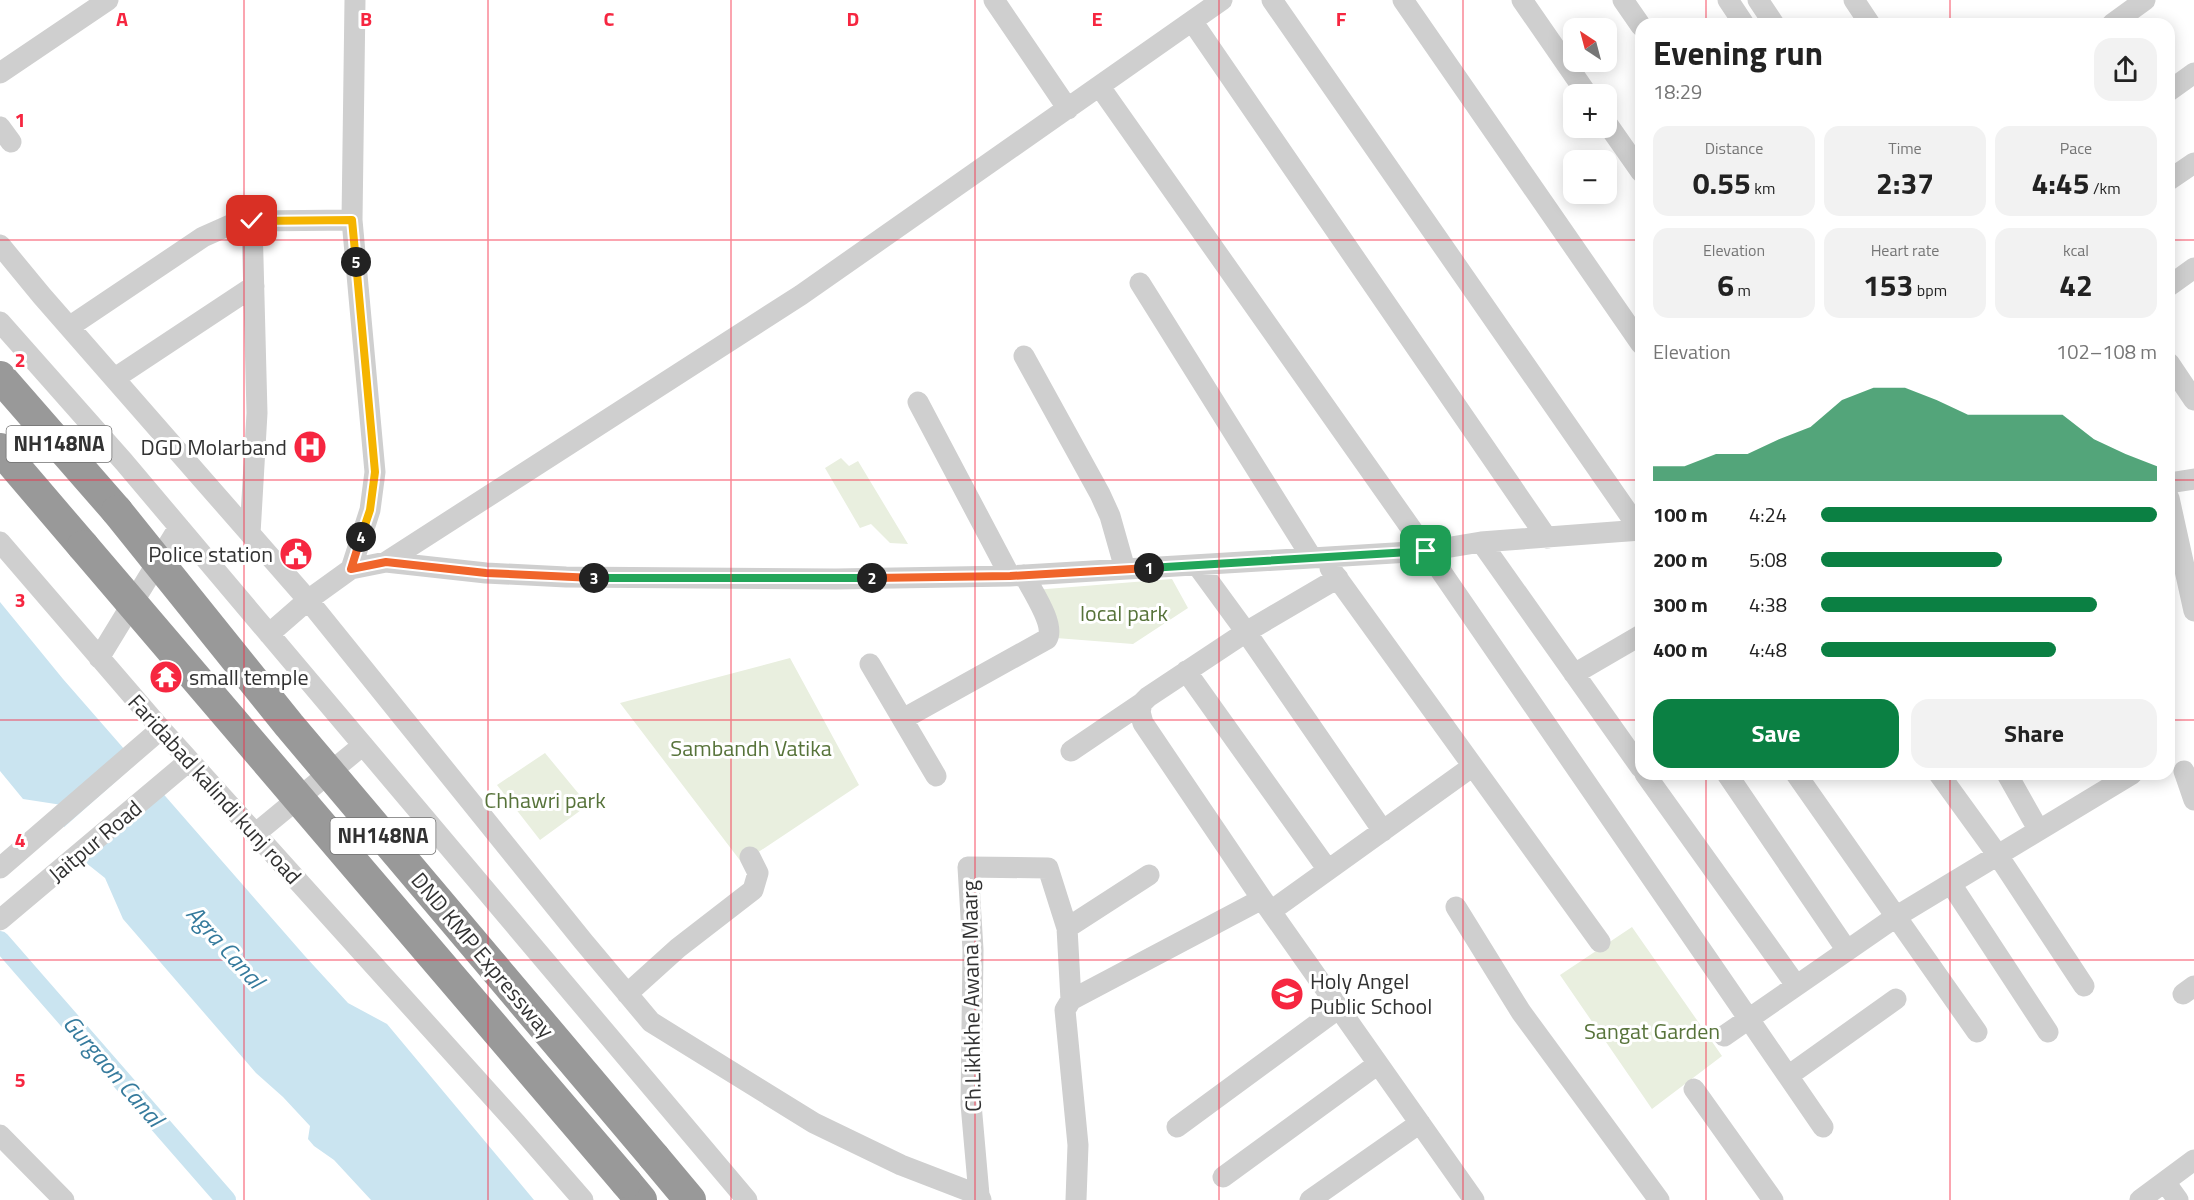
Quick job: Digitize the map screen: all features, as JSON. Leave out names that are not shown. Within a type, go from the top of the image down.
[{"type":"highway","name":"DND KMP Expressway","points":[[0,377],[117,512],[289,725],[690,1200]]},
{"type":"highway","name":"DND KMP Expressway","points":[[0,449],[641,1200]]},
{"type":"street","points":[[0,73],[108,0]]},
{"type":"street","points":[[351,569],[370,510],[375,472],[352,220],[355,0]]},
{"type":"street","points":[[994,0],[1068,109]]},
{"type":"street","points":[[386,562],[801,295],[1222,0]]},
{"type":"street","points":[[1272,0],[1635,523]]},
{"type":"street","points":[[1402,0],[1635,335]]},
{"type":"street","points":[[1522,0],[1580,84]]},
{"type":"street","points":[[1623,0],[1635,18]]},
{"type":"street","points":[[1728,0],[1740,18]]},
{"type":"street","points":[[1758,0],[1770,18]]},
{"type":"street","points":[[1854,0],[1866,18]]},
{"type":"street","points":[[2120,18],[2145,0]]},
{"type":"street","points":[[1192,21],[1547,538]]},
{"type":"street","points":[[2175,87],[2194,73]]},
{"type":"street","points":[[1100,87],[1426,551],[1823,1127]]},
{"type":"street","points":[[1617,138],[1635,163]]},
{"type":"street","points":[[2175,176],[2194,163]]},
{"type":"street","points":[[69,327],[203,237],[230,225],[252,221],[352,220]]},
{"type":"street","points":[[250,534],[257,413],[252,221]]},
{"type":"street","points":[[0,244],[69,327],[308,600],[651,1022],[814,1123],[902,1165],[980,1198]]},
{"type":"street","points":[[2175,282],[2194,268]]},
{"type":"street","points":[[1140,283],[1318,558],[1338,578],[1600,942]]},
{"type":"street","points":[[115,378],[254,286]]},
{"type":"street","points":[[0,322],[179,527],[747,1200]]},
{"type":"street","points":[[1024,356],[1100,494],[1110,516],[1125,569]]},
{"type":"street","points":[[2175,372],[2194,400]]},
{"type":"street","points":[[903,719],[1047,639],[1050,634],[1049,622],[1017,575],[918,402]]},
{"type":"street","points":[[2175,482],[2194,479]]},
{"type":"street","points":[[2175,525],[2194,611]]},
{"type":"street","points":[[99,658],[179,527]]},
{"type":"street","points":[[269,634],[308,600],[351,569],[386,562],[486,573],[566,577],[836,579],[1017,575],[1426,551],[1481,542],[1635,530]]},
{"type":"street","name":"Faridabad kalindi kunj road","points":[[0,542],[160,729],[182,768],[255,834],[582,1200]]},
{"type":"street","points":[[1481,542],[1635,760]]},
{"type":"street","points":[[1197,565],[1383,831]]},
{"type":"street","points":[[1071,751],[1246,632],[1338,578]]},
{"type":"street","points":[[1574,674],[1635,642]]},
{"type":"street","points":[[870,664],[936,776]]},
{"type":"street","points":[[1186,671],[1328,870]]},
{"type":"street","points":[[1142,703],[1140,712],[1143,723],[1267,905],[1474,1200]]},
{"type":"street","name":"Jaitpur Road","points":[[0,868],[160,729]]},
{"type":"street","points":[[255,834],[363,745]]},
{"type":"street","points":[[1071,1000],[1267,905],[1328,870],[1473,766]]},
{"type":"street","name":"Jaitpur Road","points":[[0,920],[182,768]]},
{"type":"street","points":[[2182,768],[2194,800]]},
{"type":"street","points":[[1650,780],[1796,985]]},
{"type":"street","points":[[1731,780],[1846,950]]},
{"type":"street","points":[[1800,780],[1977,1032]]},
{"type":"street","points":[[1943,780],[1997,854],[2084,986]]},
{"type":"street","points":[[2010,780],[2038,829]]},
{"type":"street","points":[[1724,1036],[1897,916],[2122,780]]},
{"type":"street","points":[[627,994],[678,948],[753,890],[758,873],[750,857]]},
{"type":"street","name":"Ch.Likhkhe Awana Maarg","points":[[980,1198],[971,1104],[973,950],[968,867],[1048,868],[1067,928],[1071,1000],[1065,1010],[1065,1022],[1078,1145],[1076,1200]]},
{"type":"street","points":[[1067,928],[1149,875]]},
{"type":"street","points":[[1951,884],[2048,1032]]},
{"type":"street","points":[[1456,907],[1521,1012],[1659,1200]]},
{"type":"street","points":[[1788,1076],[1896,999]]},
{"type":"street","points":[[1177,1127],[1339,1008]]},
{"type":"street","points":[[1223,1177],[1378,1064]]},
{"type":"street","points":[[1694,1089],[1773,1200]]},
{"type":"street","points":[[1310,1200],[1420,1123]]},
{"type":"street","points":[[0,1135],[64,1200]]},
{"type":"street","points":[[2140,1200],[2194,1160]]},
{"type":"street","points":[[2165,1182],[2178,1200]]},
{"type":"green space","points":[[841,458],[849,466],[858,461],[908,544],[890,543],[871,524],[860,528],[825,468]]},
{"type":"green space","name":"local park","points":[[1172,579],[1188,608],[1133,644],[1056,638],[1034,590]]},
{"type":"green space","name":"Sambandh Vatika","points":[[790,658],[859,785],[742,863],[620,703]]},
{"type":"green space","name":"Chhawri park","points":[[545,753],[588,805],[540,840],[497,785]]},
{"type":"green space","name":"Sangat Garden","points":[[1632,927],[1722,1056],[1652,1109],[1560,975]]},
{"type":"water","name":"Agra Canal","points":[[0,602],[63,679],[304,955],[348,1003],[387,1024],[534,1200],[371,1200],[334,1160],[314,1146],[308,1139],[310,1126],[256,1073],[123,919],[105,878],[66,847],[62,805],[23,799],[0,771]]},
{"type":"pier","points":[[139,761],[161,786],[75,858],[64,849],[62,829]]},
{"type":"waterway","name":"Gurgaon Canal","points":[[0,941],[226,1200]]},
{"type":"place","name":"DGD Molarband","points":[[310,447]]},
{"type":"place","name":"Police station","points":[[296,554]]},
{"type":"place","name":"small temple","points":[[166,677]]},
{"type":"place","name":"Holy Angel Public School","points":[[1287,994]]},
{"type":"route","points":[[252,221],[352,220],[375,472],[370,510],[351,569],[386,562],[486,573],[566,577],[836,579],[1010,576],[1426,551]]}]
